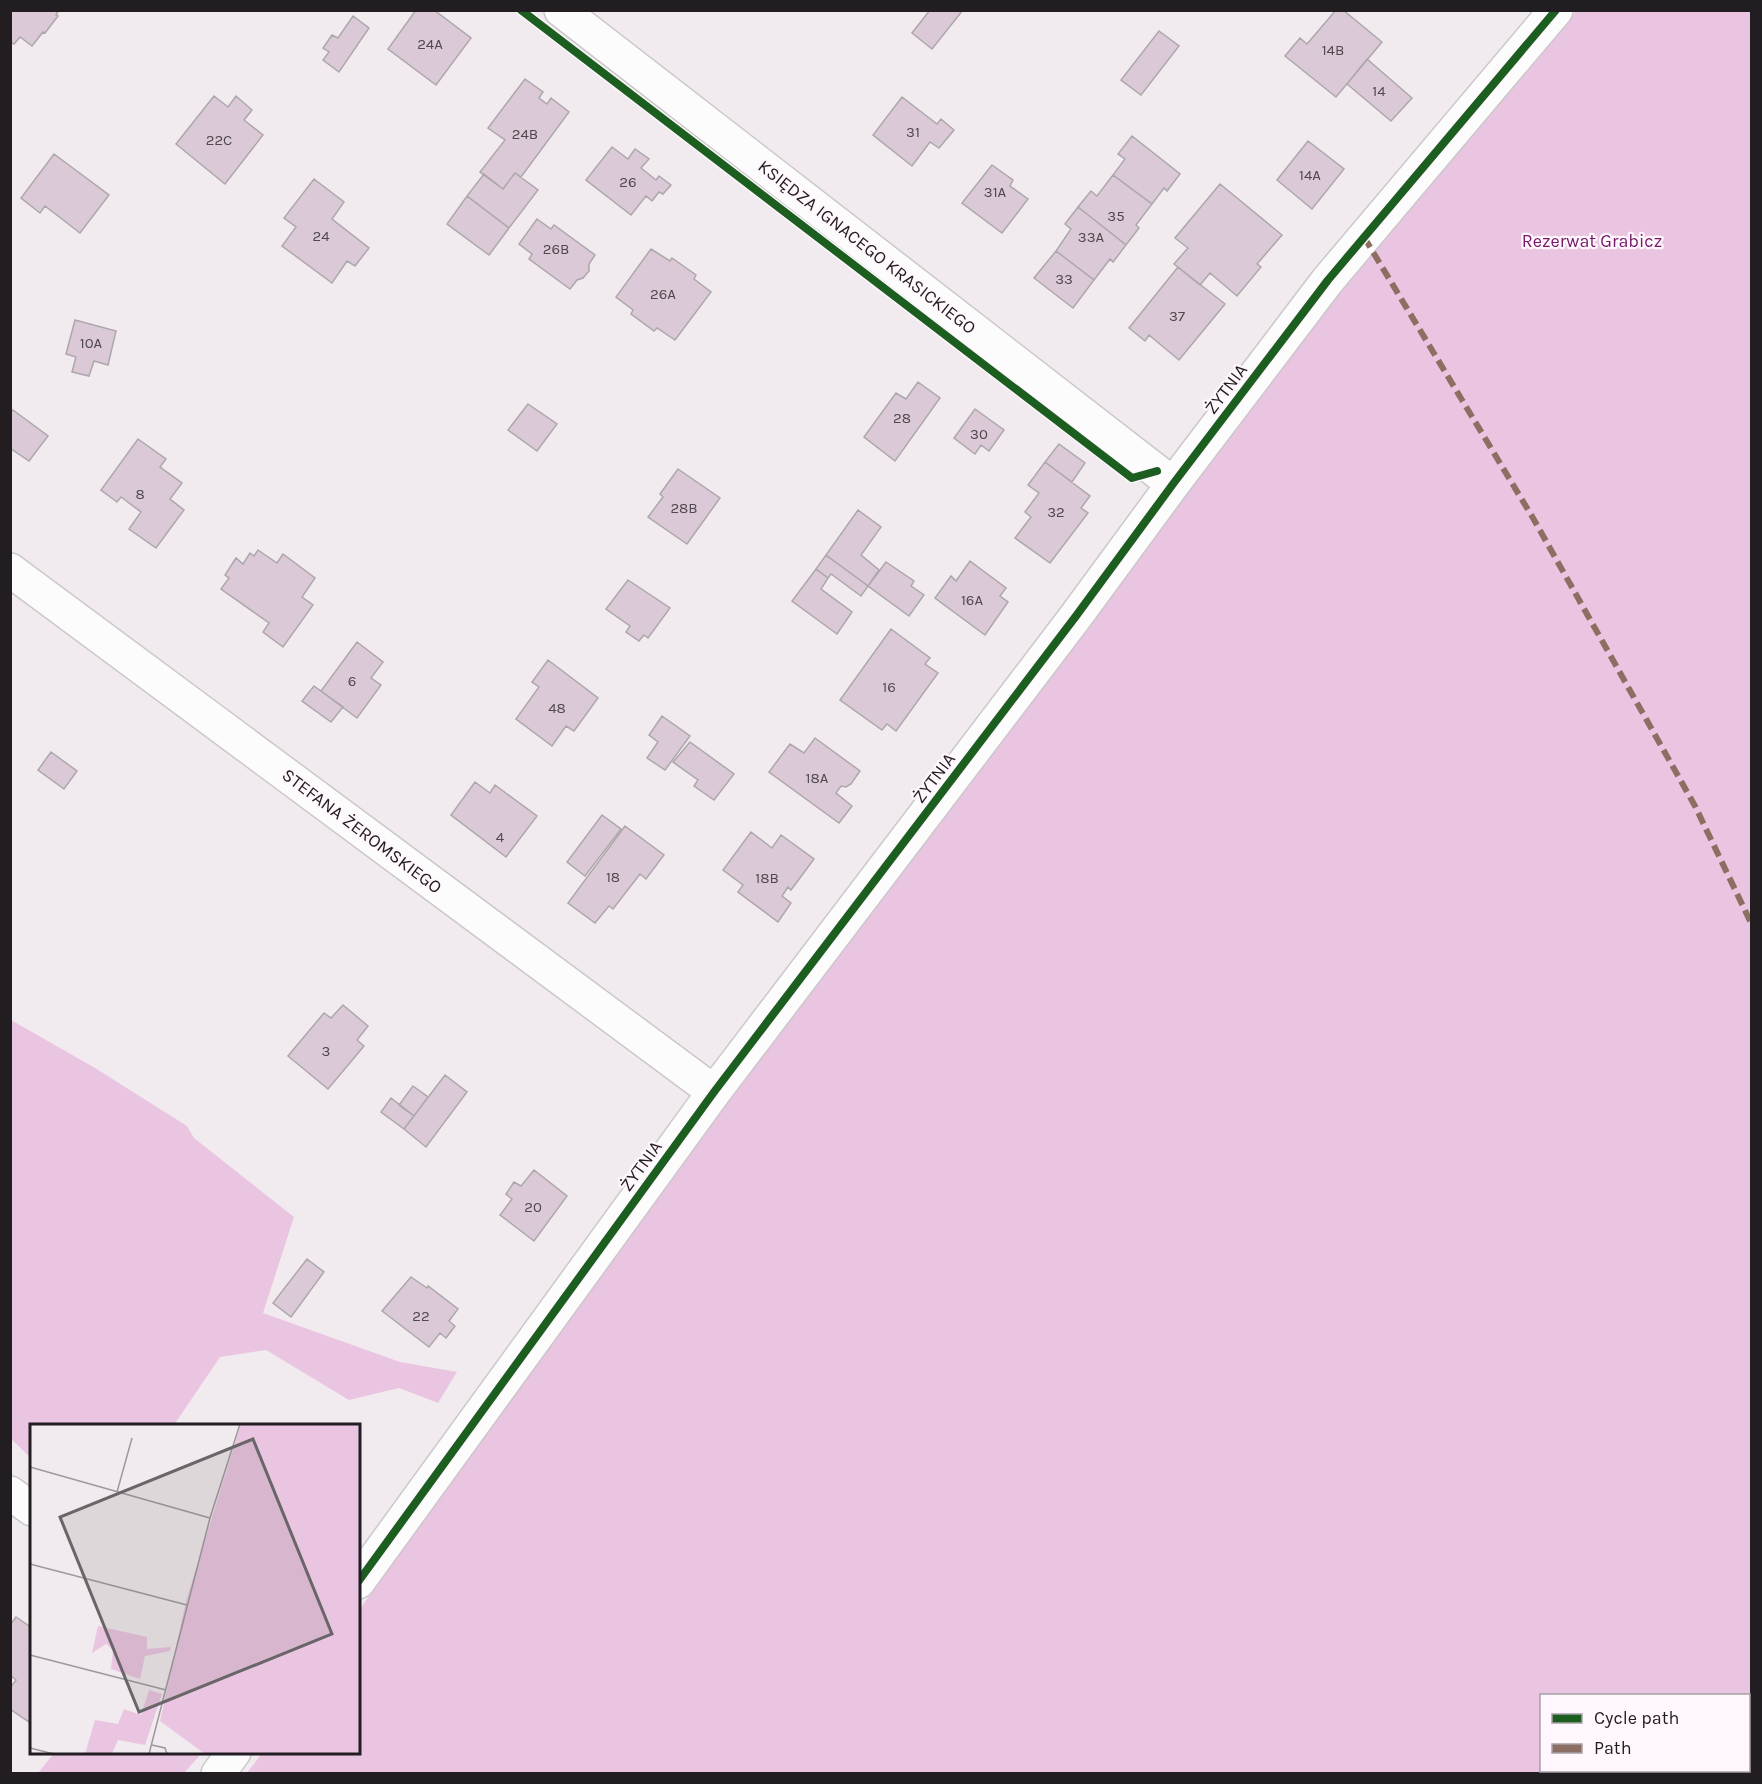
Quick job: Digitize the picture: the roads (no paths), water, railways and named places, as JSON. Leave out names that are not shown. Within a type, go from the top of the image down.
[{"type":"street","name":"KSIĘDZA IGNACEGO KRASICKIEGO","points":[[561,10],[1173,483]]},
{"type":"street","name":"ŻYTNIA","points":[[360,1579],[714,1092],[1069,626],[1173,483],[1328,280],[1556,10]]},
{"type":"street","name":"STEFANA ŻEROMSKIEGO","points":[[10,570],[714,1092]]},
{"type":"street","points":[[10,1493],[30,1508]]},
{"type":"street","points":[[218,1773],[232,1754]]},
{"type":"park label","name":"Rezerwat Grabicz","points":[[1592,241]]}]
